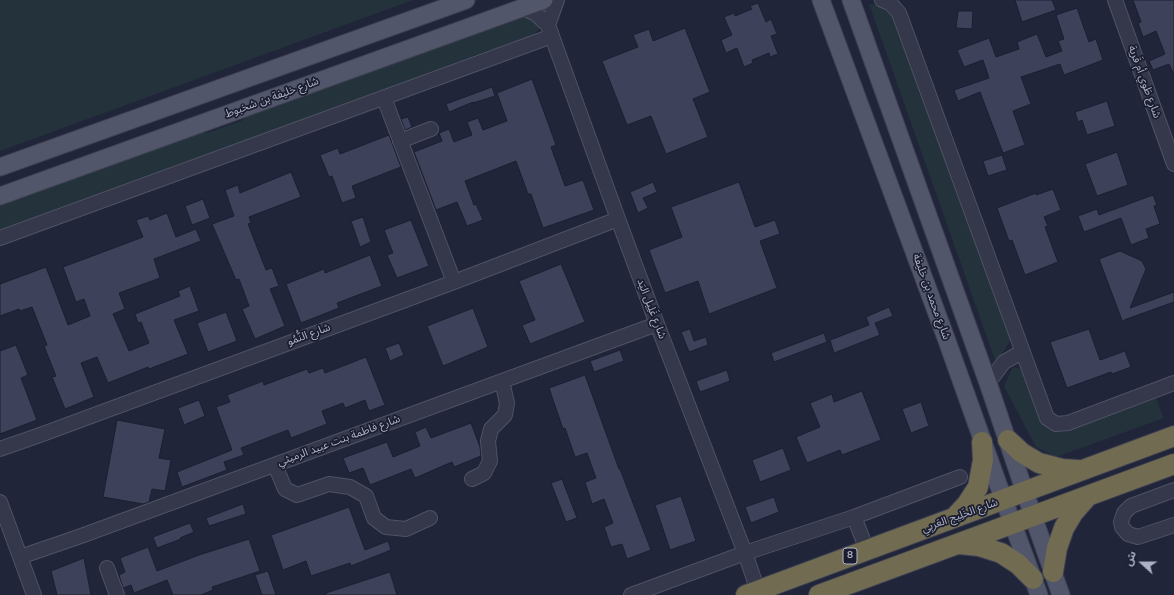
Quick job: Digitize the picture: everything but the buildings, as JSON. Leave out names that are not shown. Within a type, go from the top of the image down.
[{"type":"highway","name":"شارع الخَلِيج العَربِي","points":[[752,593],[1174,436]]},
{"type":"highway","points":[[1008,440],[1022,453],[1039,463],[1062,469],[1086,469]]},
{"type":"highway","points":[[954,518],[967,504],[978,487],[983,469],[982,442]]},
{"type":"highway","name":"8","points":[[819,595],[1174,464]]},
{"type":"highway","points":[[1053,572],[1057,548],[1064,528],[1088,496]]},
{"type":"highway","points":[[957,544],[979,546],[1001,553],[1018,564],[1036,587]]},
{"type":"main road","points":[[0,167],[466,0]]},
{"type":"main road","name":"شارع خليفة بن شخبوط","points":[[0,196],[544,0]]},
{"type":"main road","name":"شارع محمد بن خليفة","points":[[821,0],[944,331],[982,442],[1036,587]]},
{"type":"main road","points":[[851,0],[988,383],[1024,492],[1061,595]]},
{"type":"street","points":[[550,31],[557,0]]},
{"type":"street","points":[[882,0],[890,3],[899,13],[1047,418],[1056,424],[1068,424],[1174,383]]},
{"type":"street","name":"شارع طَوي أم قَرية","points":[[1115,0],[1174,164]]},
{"type":"street","points":[[522,7],[536,14],[550,31]]},
{"type":"street","points":[[0,238],[384,98],[550,31]]},
{"type":"street","name":"شارع غَلِيل اليَد","points":[[550,31],[656,324],[745,553],[752,593]]},
{"type":"street","points":[[384,98],[454,282]]},
{"type":"street","points":[[400,141],[431,129]]},
{"type":"street","name":"شارع النُّمُو","points":[[0,449],[454,282],[618,219]]},
{"type":"street","name":"شارع فاطمة بنت عبيد الرميثي","points":[[20,557],[275,465],[656,324]]},
{"type":"street","points":[[988,383],[1004,362],[1022,352]]},
{"type":"street","points":[[472,479],[484,473],[490,461],[488,441],[491,429],[505,415],[507,403],[502,381]]},
{"type":"street","points":[[275,465],[285,489],[297,495],[329,484],[350,487],[366,496],[374,518],[386,527],[406,529],[430,518]]},
{"type":"street","points":[[631,595],[745,553],[854,517],[960,478]]},
{"type":"street","points":[[1174,490],[1131,506],[1124,512],[1121,522],[1128,534],[1138,537],[1174,525]]},
{"type":"street","points":[[0,502],[34,595]]},
{"type":"street","points":[[854,517],[867,550]]},
{"type":"street","points":[[107,568],[117,595]]},
{"type":"shaded area","points":[[0,0],[413,0],[0,151]]},
{"type":"shaded area","points":[[869,4],[890,6],[1012,338],[996,363]]},
{"type":"shaded area","points":[[528,10],[539,16],[539,29],[532,36],[478,54],[229,149],[0,232],[0,204],[194,132],[207,133],[241,121],[254,110]]},
{"type":"shaded area","points":[[1013,367],[1023,369],[1046,425],[1062,432],[1156,398],[1164,418],[1056,457],[1036,447],[1004,386]]}]
